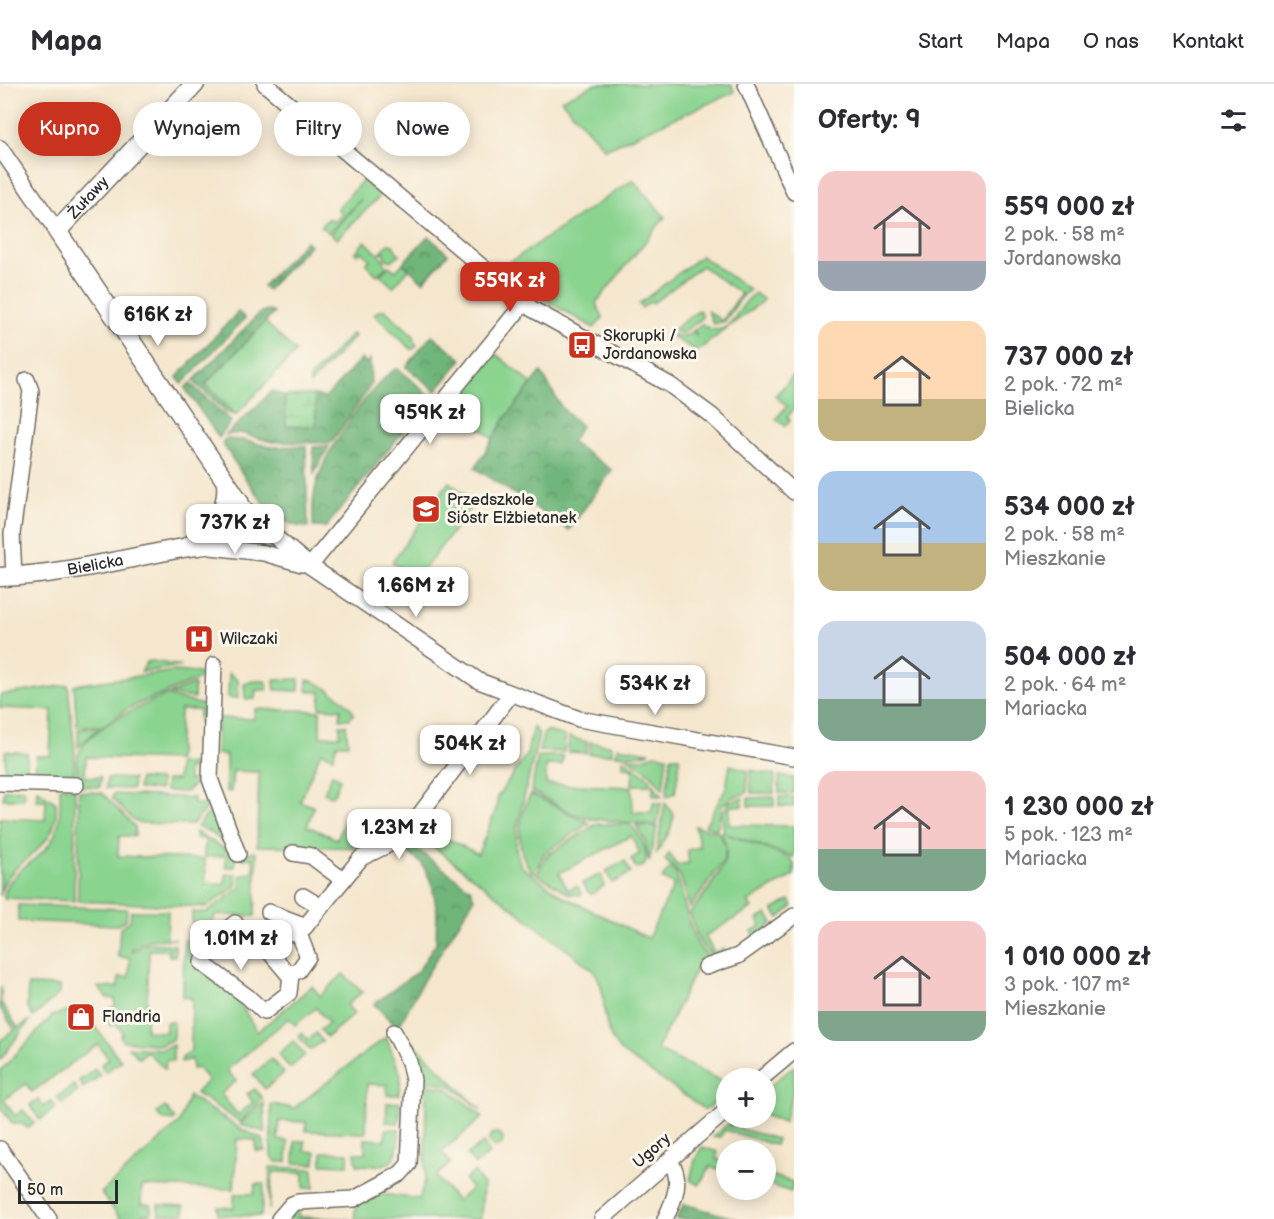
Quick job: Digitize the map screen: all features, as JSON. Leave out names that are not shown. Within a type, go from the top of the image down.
[{"type":"street","name":"Żuławy","points":[[57,231],[195,84]]},
{"type":"street","points":[[265,84],[524,303],[692,400],[794,492]]},
{"type":"street","points":[[746,84],[790,171],[794,192]]},
{"type":"street","points":[[0,148],[244,511],[310,566],[469,675],[511,694],[579,719],[794,757]]},
{"type":"street","points":[[310,566],[524,303]]},
{"type":"street","points":[[7,577],[6,540],[31,391],[27,380]]},
{"type":"street","points":[[194,547],[216,522],[225,506],[226,483]]},
{"type":"street","points":[[216,522],[244,511]]},
{"type":"street","name":"Bielicka","points":[[7,577],[194,547],[228,538],[236,529],[244,511]]},
{"type":"street","points":[[194,547],[240,548],[279,556],[310,566]]},
{"type":"street","points":[[214,665],[210,779],[238,854]]},
{"type":"street","points":[[291,974],[286,973],[271,955],[268,943],[282,933],[303,930],[361,858],[391,846],[402,838],[511,694]]},
{"type":"street","points":[[0,783],[76,785]]},
{"type":"street","points":[[293,853],[311,856],[343,880]]},
{"type":"street","points":[[303,896],[321,907]]},
{"type":"street","points":[[269,912],[303,930]]},
{"type":"street","points":[[706,968],[738,956],[794,916]]},
{"type":"street","points":[[235,923],[213,942],[202,963],[248,997],[264,1012],[289,993],[291,974]]},
{"type":"street","points":[[291,974],[303,966],[308,957],[303,930]]},
{"type":"street","points":[[279,1219],[288,1207],[297,1202],[354,1200],[400,1174],[409,1164],[413,1080],[409,1062],[394,1032]]},
{"type":"street","points":[[773,1068],[794,1050]]},
{"type":"street","name":"Ugory","points":[[602,1219],[716,1120]]},
{"type":"street","points":[[0,1149],[49,1219]]},
{"type":"street","points":[[665,1219],[674,1199],[676,1186],[676,1174],[669,1160]]},
{"type":"green space","points":[[595,84],[731,84],[735,92],[605,149],[561,100]]},
{"type":"green space","points":[[363,180],[381,195],[337,239],[331,234],[361,199],[329,233],[321,226],[329,218],[334,222],[342,214],[337,209]]},
{"type":"green space","points":[[633,180],[665,217],[596,303],[603,318],[594,328],[538,296],[501,268]]},
{"type":"green space","points":[[428,236],[448,254],[423,282],[403,263]]},
{"type":"green space","points":[[306,241],[310,245],[267,290],[263,286]]},
{"type":"green space","points":[[365,241],[384,260],[386,267],[377,275],[366,264],[370,260],[361,251],[358,255],[355,253]]},
{"type":"green space","points":[[388,244],[393,245],[400,254],[391,261],[385,258],[385,252],[380,253]]},
{"type":"green space","points":[[701,256],[750,290],[743,295],[725,321],[713,324],[708,311],[722,321],[741,294],[702,266],[653,303],[651,301],[642,308],[639,304]]},
{"type":"green space","points":[[403,263],[409,269],[393,287],[380,275],[389,266],[396,271]]},
{"type":"green space","points":[[755,293],[764,300],[697,351],[669,335],[685,336],[693,331],[697,336],[694,330],[702,324],[719,330],[726,327]]},
{"type":"green space","points":[[268,310],[274,313],[205,384],[236,415],[228,413],[193,381],[261,312]]},
{"type":"green space","points":[[385,310],[414,336],[413,341],[417,345],[412,350],[374,314]]},
{"type":"green space","points":[[699,310],[702,315],[701,319],[682,333],[671,331]]},
{"type":"green space","points":[[238,312],[245,318],[182,384],[177,377]]},
{"type":"green space","points":[[265,322],[296,352],[236,415],[205,385]]},
{"type":"green space","points":[[352,334],[355,336],[310,384],[310,378]]},
{"type":"green space","points":[[432,335],[462,359],[436,391],[406,367]]},
{"type":"green space","points":[[496,354],[532,384],[493,439],[453,406]]},
{"type":"green space","points":[[361,359],[366,363],[370,359],[371,385],[331,443],[272,442],[240,433],[226,435],[272,391],[285,396],[286,426],[316,426],[315,395],[325,398]]},
{"type":"green space","points":[[395,369],[400,370],[431,397],[326,527],[313,527],[314,495],[318,480],[334,445],[358,409],[383,379]]},
{"type":"green space","points":[[541,372],[562,408],[581,426],[571,442],[612,470],[569,530],[475,468],[506,417]]},
{"type":"green space","points":[[794,375],[794,409],[787,417],[790,420],[785,426],[776,419],[787,406],[775,396]]},
{"type":"green space","points":[[190,383],[231,421],[219,438],[185,388]]},
{"type":"green space","points":[[315,395],[316,426],[286,426],[285,396]]},
{"type":"green space","points":[[225,439],[244,440],[271,447],[306,446],[308,527],[294,525],[282,519],[258,496],[222,443]]},
{"type":"green space","points":[[329,446],[314,474],[313,447]]},
{"type":"green space","points":[[449,482],[475,502],[416,580],[392,562]]},
{"type":"green space","points":[[251,525],[266,539],[262,547],[233,541]]},
{"type":"green space","points":[[152,661],[181,666],[141,672],[147,662]]},
{"type":"green space","points":[[175,671],[199,673],[204,677],[129,708],[103,726],[77,726],[74,685]]},
{"type":"green space","points":[[229,673],[238,680],[238,698],[228,698]]},
{"type":"green space","points":[[299,679],[299,691],[275,690],[274,680]]},
{"type":"green space","points":[[307,680],[334,693],[347,704],[354,714],[349,719],[340,719],[341,709],[320,708],[321,692],[307,691]]},
{"type":"green space","points":[[266,681],[267,690],[256,690],[255,699],[245,699],[244,684]]},
{"type":"green space","points":[[194,684],[194,698],[170,694]]},
{"type":"green space","points":[[68,685],[75,753],[74,778],[35,776],[36,756],[50,756],[52,710],[0,708],[0,695]]},
{"type":"green space","points":[[166,695],[203,705],[202,722],[199,722],[199,710],[180,710],[178,760],[86,757],[85,777],[101,777],[100,787],[78,786],[77,760],[85,743],[117,718]]},
{"type":"green space","points":[[255,709],[320,711],[320,736],[340,736],[340,725],[346,725],[348,744],[337,744],[333,757],[321,752],[300,801],[314,807],[307,826],[337,839],[344,822],[357,830],[372,845],[370,848],[257,846],[259,772],[233,771],[231,792],[226,791],[226,755],[216,754],[217,718],[254,719]]},
{"type":"green space","points":[[533,727],[539,734],[517,827],[516,849],[521,866],[564,897],[648,938],[674,885],[662,878],[670,868],[676,874],[693,934],[698,945],[713,960],[700,961],[657,1050],[716,1078],[716,1101],[709,1108],[704,1109],[620,1051],[608,1030],[601,988],[593,970],[417,834],[422,826],[478,854],[496,809],[498,796],[527,754]]},
{"type":"green space","points":[[99,728],[78,747],[78,729]]},
{"type":"green space","points":[[547,731],[565,736],[564,752],[539,751],[544,733]]},
{"type":"green space","points":[[569,737],[587,742],[586,753],[568,752]]},
{"type":"green space","points":[[590,742],[612,746],[612,754],[589,754]]},
{"type":"green space","points":[[618,747],[650,752],[639,755],[616,755]]},
{"type":"green space","points":[[5,751],[27,753],[27,777],[5,776]]},
{"type":"green space","points":[[198,754],[201,754],[200,769],[188,768],[188,780],[198,781],[186,792],[165,791],[166,780],[177,780],[178,764],[197,764]]},
{"type":"green space","points":[[655,754],[667,756],[663,789],[651,774],[628,758],[641,759]]},
{"type":"green space","points":[[538,756],[563,756],[562,765],[546,765],[546,784],[632,787],[633,812],[652,812],[653,802],[661,803],[657,825],[591,819],[571,813],[531,791]]},
{"type":"green space","points":[[671,757],[679,757],[680,760],[675,793],[666,797]]},
{"type":"green space","points":[[623,759],[649,778],[662,796],[653,796],[653,785],[632,785],[633,768],[623,767]]},
{"type":"green space","points":[[730,765],[747,770],[747,793],[733,797],[722,805],[717,830],[705,826],[726,788]]},
{"type":"green space","points":[[750,770],[775,775],[774,793],[751,793]]},
{"type":"green space","points":[[332,774],[340,779],[331,796],[324,793]]},
{"type":"green space","points":[[779,776],[794,778],[794,793],[779,793]]},
{"type":"green space","points":[[107,778],[133,779],[132,789],[106,788]]},
{"type":"green space","points":[[139,779],[160,780],[160,790],[138,789]]},
{"type":"green space","points":[[60,787],[75,788],[74,901],[4,898],[9,882],[48,846],[56,833]]},
{"type":"green space","points":[[24,789],[24,799],[3,799],[4,790]]},
{"type":"green space","points":[[37,789],[56,803],[55,820],[50,834],[42,845],[4,883],[0,896],[0,818],[45,820],[46,800],[36,800]]},
{"type":"green space","points":[[79,791],[102,793],[135,827],[135,836],[119,836],[118,856],[205,859],[206,883],[225,884],[226,874],[236,874],[236,886],[206,907],[78,901]]},
{"type":"green space","points":[[114,794],[194,798],[194,804],[208,805],[190,825],[139,823],[132,819],[112,798]]},
{"type":"green space","points":[[531,794],[589,823],[544,854],[534,873],[523,856],[520,835],[523,813]]},
{"type":"green space","points":[[774,797],[774,806],[748,806],[748,798]]},
{"type":"green space","points":[[779,797],[794,797],[794,807],[779,806]]},
{"type":"green space","points":[[743,798],[743,806],[730,806],[729,825],[794,826],[794,857],[727,834],[790,858],[794,864],[794,875],[748,902],[752,908],[705,936],[714,953],[724,948],[727,955],[717,958],[702,945],[690,913],[724,863],[726,848],[723,862],[690,908],[680,875],[665,860],[669,853],[676,865],[689,863],[687,850],[700,847],[695,826],[719,833],[726,846],[721,832],[724,833],[722,815],[728,802]]},
{"type":"green space","points":[[665,803],[674,815],[670,831],[656,854]]},
{"type":"green space","points":[[214,806],[232,850],[210,832],[197,827]]},
{"type":"green space","points":[[596,824],[629,824],[637,832],[643,844],[646,856],[644,866],[636,868],[631,859],[640,853],[631,836],[559,873],[568,890],[577,886],[582,895],[569,894],[537,874],[546,856]]},
{"type":"green space","points":[[636,825],[657,827],[649,862],[645,841]]},
{"type":"green space","points":[[196,832],[235,855],[235,867],[226,867],[226,856],[204,857],[205,839],[196,838]]},
{"type":"green space","points":[[408,843],[471,889],[474,899],[424,979],[398,1028],[374,1004],[418,971],[436,943],[437,911],[432,884],[422,864],[403,848]]},
{"type":"green space","points":[[254,851],[257,853],[255,916],[215,915],[198,966],[233,991],[257,1032],[312,986],[320,996],[343,974],[362,992],[347,1005],[354,1014],[327,1037],[320,1030],[329,1023],[316,1008],[295,1025],[289,1018],[227,1070],[236,1081],[221,1094],[238,1115],[253,1102],[247,1094],[255,1089],[263,1099],[240,1122],[196,1093],[208,1080],[198,1068],[192,1069],[192,1059],[181,1062],[182,1058],[191,1051],[192,998],[183,997],[184,940],[192,940],[192,912],[205,913],[240,888],[240,876],[254,872],[253,858],[242,859],[242,855]]},
{"type":"green space","points":[[625,861],[631,873],[612,883],[606,871]]},
{"type":"green space","points":[[601,874],[604,886],[592,894],[588,892],[582,883]]},
{"type":"green space","points":[[790,900],[793,906],[779,918],[773,910]]},
{"type":"green space","points":[[18,905],[127,909],[126,920],[117,925],[18,921]]},
{"type":"green space","points":[[131,911],[168,911],[167,939],[176,939],[148,940],[132,949],[132,952],[148,943],[175,945],[175,956],[169,956],[169,950],[149,950],[146,1031],[166,1032],[166,1022],[173,1022],[173,1039],[161,1045],[123,1041],[120,1036],[123,1033],[115,1023],[111,1026],[107,1020],[111,1007],[115,1007],[115,999],[107,998],[98,987],[118,987],[119,977],[129,977],[130,958],[118,957],[120,928],[130,921]]},
{"type":"green space","points":[[767,914],[773,923],[755,937],[752,931],[761,926],[758,919]]},
{"type":"green space","points":[[28,985],[60,986],[60,993],[33,1017],[27,1006]]},
{"type":"green space","points":[[1,986],[1,1003],[18,1028],[30,1020],[0,1060],[0,1041],[15,1030],[0,1008]]},
{"type":"green space","points":[[67,1011],[82,1032],[93,1024],[121,1061],[105,1072],[101,1065],[109,1059],[98,1044],[32,1092],[26,1084],[4,1100],[15,1116],[23,1110],[34,1123],[28,1128],[22,1124],[13,1124],[0,1107],[0,1071],[52,1016]]},
{"type":"green space","points":[[398,1028],[481,1110],[450,1085],[417,1079]]},
{"type":"green space","points":[[302,1033],[308,1040],[316,1033],[322,1041],[310,1050],[298,1036]]},
{"type":"green space","points":[[386,1037],[401,1075],[399,1095],[387,1095],[387,1085],[367,1084],[366,1133],[306,1131],[306,1122],[279,1121],[278,1140],[288,1141],[287,1162],[276,1162],[271,1156],[271,1104],[294,1108]]},
{"type":"green space","points":[[293,1041],[305,1055],[290,1068],[278,1054]]},
{"type":"green space","points":[[173,1045],[173,1061],[166,1060],[165,1069],[146,1051],[139,1058],[128,1047],[162,1049]]},
{"type":"green space","points":[[271,1059],[284,1073],[265,1089],[253,1074]]},
{"type":"green space","points":[[794,1066],[794,1089],[784,1122],[776,1119],[776,1081]]},
{"type":"green space","points":[[95,1069],[100,1076],[83,1088],[79,1081]]},
{"type":"green space","points":[[74,1085],[78,1091],[62,1104],[57,1097]]},
{"type":"green space","points":[[426,1085],[447,1088],[483,1117],[442,1152],[451,1163],[436,1176],[457,1201],[472,1188],[465,1180],[474,1172],[483,1184],[481,1219],[355,1219],[355,1205],[374,1193],[419,1199],[425,1181]]},
{"type":"green space","points":[[189,1096],[241,1129],[263,1139],[265,1151],[256,1151],[256,1140],[237,1139],[234,1189],[142,1186],[141,1204],[151,1205],[151,1214],[142,1215],[142,1219],[121,1219],[101,1193],[179,1123]]},
{"type":"green space","points":[[38,1099],[43,1107],[51,1101],[56,1107],[40,1120],[30,1105]]},
{"type":"green space","points":[[400,1102],[399,1123],[386,1122],[387,1103]]},
{"type":"green space","points":[[264,1103],[265,1132],[241,1125],[241,1123]]},
{"type":"green space","points":[[165,1107],[175,1119],[173,1121],[162,1119],[157,1113]]},
{"type":"green space","points":[[723,1128],[737,1128],[777,1139],[776,1142],[776,1140],[758,1140],[725,1130],[720,1137],[713,1137]]},
{"type":"green space","points":[[386,1129],[399,1129],[397,1151],[391,1162],[378,1165],[357,1165],[355,1153],[365,1153],[365,1139],[385,1140]]},
{"type":"green space","points":[[496,1133],[501,1135],[503,1140],[501,1145],[496,1147],[491,1145],[489,1140],[491,1135]]},
{"type":"green space","points":[[295,1141],[305,1141],[305,1151],[316,1152],[315,1164],[294,1163]]},
{"type":"green space","points":[[483,1143],[490,1153],[475,1165],[467,1155]]},
{"type":"green space","points":[[702,1147],[716,1151],[716,1168],[710,1167],[699,1185],[690,1180],[695,1160]]},
{"type":"green space","points":[[322,1152],[348,1153],[348,1165],[322,1164]]},
{"type":"green space","points":[[270,1167],[313,1169],[314,1188],[304,1188],[304,1173],[273,1172],[269,1210]]},
{"type":"green space","points":[[776,1177],[793,1182],[791,1192],[776,1187]]},
{"type":"green space","points":[[255,1184],[264,1184],[261,1216],[218,1215],[218,1207],[234,1208],[234,1194],[254,1194]]},
{"type":"green space","points":[[684,1204],[737,1219],[676,1219]]},
{"type":"green space","points":[[158,1205],[184,1206],[184,1214],[159,1215]]},
{"type":"green space","points":[[295,1210],[299,1212],[299,1217],[350,1219],[288,1219]]},
{"type":"place","name":"Skorupki / Jordanowska","points":[[582,345]]},
{"type":"place","name":"Przedszkole Sióstr Elżbietanek","points":[[426,509]]},
{"type":"place","name":"Wilczaki","points":[[199,639]]},
{"type":"place","name":"Flandria","points":[[81,1017]]}]
